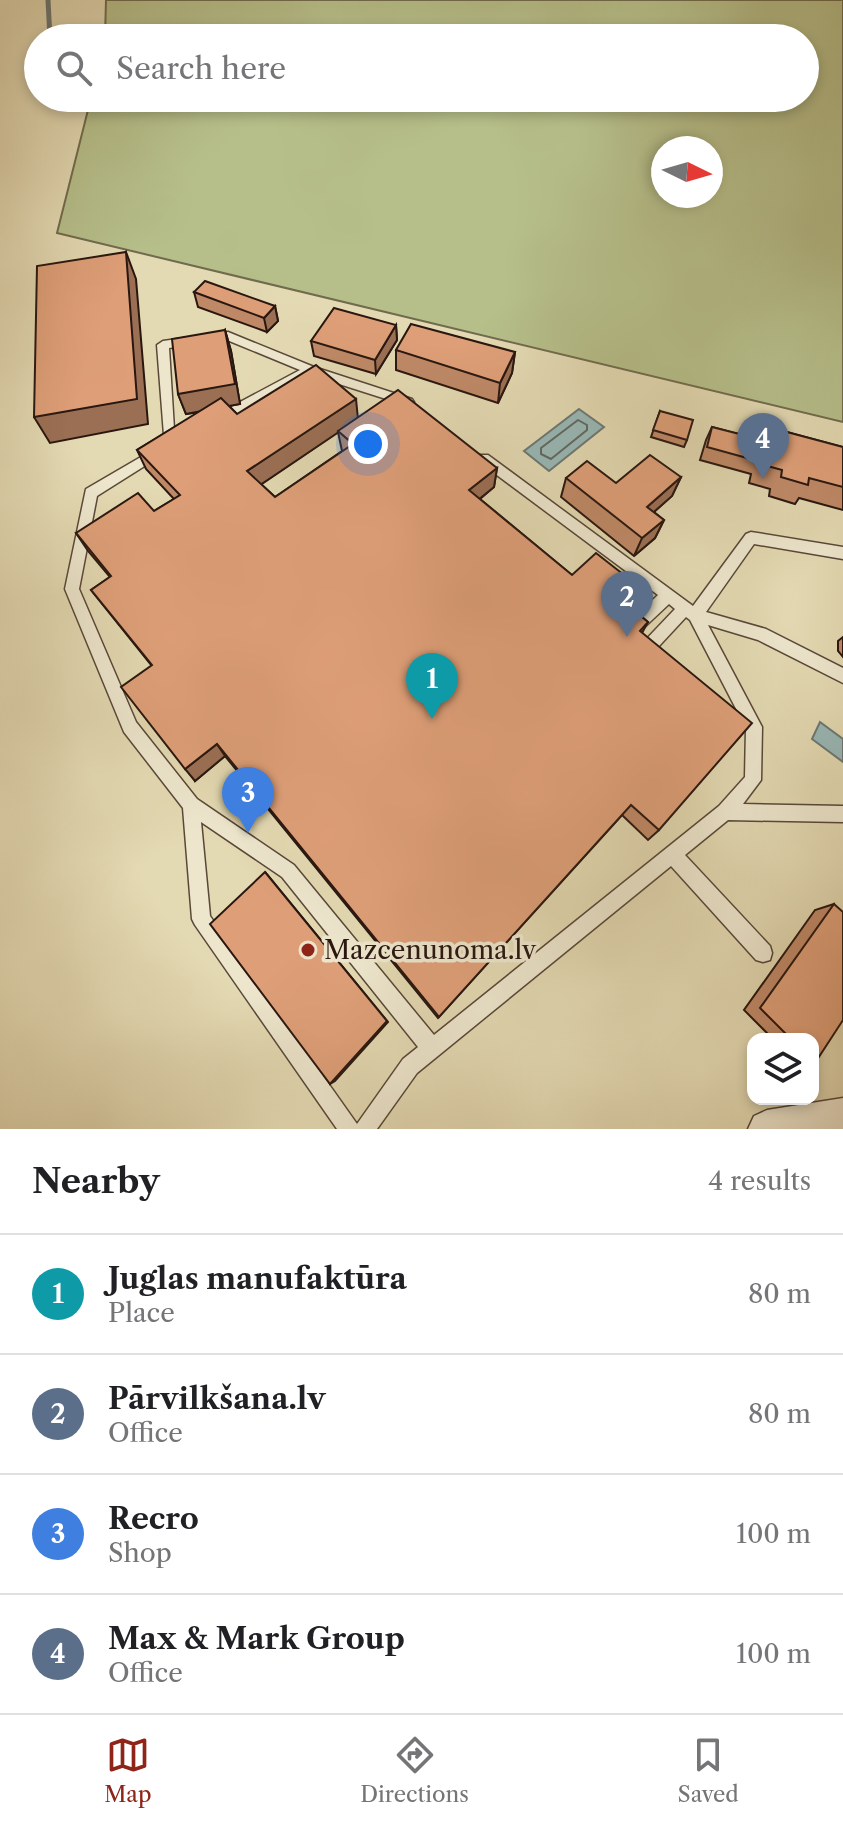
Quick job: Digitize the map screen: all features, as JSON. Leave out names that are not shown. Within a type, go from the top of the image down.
[{"type":"street","points":[[767,1129],[843,1117]]},
{"type":"lane","points":[[183,438],[163,345],[228,336],[310,370],[405,400],[417,409]]},
{"type":"lane","points":[[310,370],[183,438],[91,493],[72,589],[130,727],[191,805],[288,871],[432,1048]]},
{"type":"lane","points":[[467,446],[690,612],[761,634],[843,676]]},
{"type":"lane","points":[[642,655],[690,612],[751,538],[843,553]]},
{"type":"lane","points":[[631,631],[668,595]]},
{"type":"lane","points":[[365,1129],[410,1066],[725,812],[753,780],[754,727],[690,612]]},
{"type":"lane","points":[[191,805],[201,919],[349,1129]]},
{"type":"lane","points":[[725,812],[843,814]]},
{"type":"lane","points":[[672,854],[763,953]]},
{"type":"green space","points":[[106,0],[843,0],[843,422],[57,233],[87,112],[819,112],[819,24],[105,24]]},
{"type":"water","points":[[579,409],[604,427],[549,471],[524,451]]},
{"type":"water","points":[[820,722],[843,739],[843,762],[812,739]]},
{"type":"building","points":[[126,252],[137,399],[34,417],[37,266]]},
{"type":"building","points":[[205,281],[275,306],[264,318],[194,292]]},
{"type":"building","points":[[334,308],[396,325],[375,360],[311,341]]},
{"type":"building","points":[[411,324],[515,352],[500,383],[396,350]]},
{"type":"building","points":[[225,330],[235,384],[178,394],[172,339]]},
{"type":"building","points":[[316,365],[356,399],[247,471],[275,497],[353,444],[338,431],[398,390],[497,468],[469,490],[572,575],[596,553],[647,593],[631,608],[648,622],[640,631],[752,723],[659,830],[631,805],[439,1017],[217,744],[185,769],[121,687],[152,665],[91,590],[111,576],[76,533],[138,493],[154,511],[180,495],[137,450],[221,398],[237,414]]},
{"type":"building","points":[[660,411],[693,420],[687,440],[653,430]]},
{"type":"building","points":[[712,427],[763,440],[758,461],[707,447]]},
{"type":"building","points":[[768,427],[843,447],[843,487],[809,478],[808,485],[781,477],[782,470],[760,464]]},
{"type":"building","points":[[650,455],[681,477],[647,507],[664,520],[642,538],[566,478],[587,461],[616,483]]},
{"type":"building","points":[[265,872],[387,1021],[330,1084],[210,924]]},
{"type":"building","points":[[834,904],[843,912],[843,1020],[819,1057],[819,1033],[785,1033],[760,1008]]},
{"type":"waterway","points":[[48,0],[49,24]]},
{"type":"place","name":"Max & Mark Group","points":[[763,479]]},
{"type":"place","name":"Pārvilkšana.lv","points":[[627,637]]},
{"type":"place","name":"Juglas manufaktūra","points":[[432,719]]},
{"type":"place","name":"Recro","points":[[248,833]]},
{"type":"place","name":"Mazcenunoma.lv","points":[[308,950]]}]
